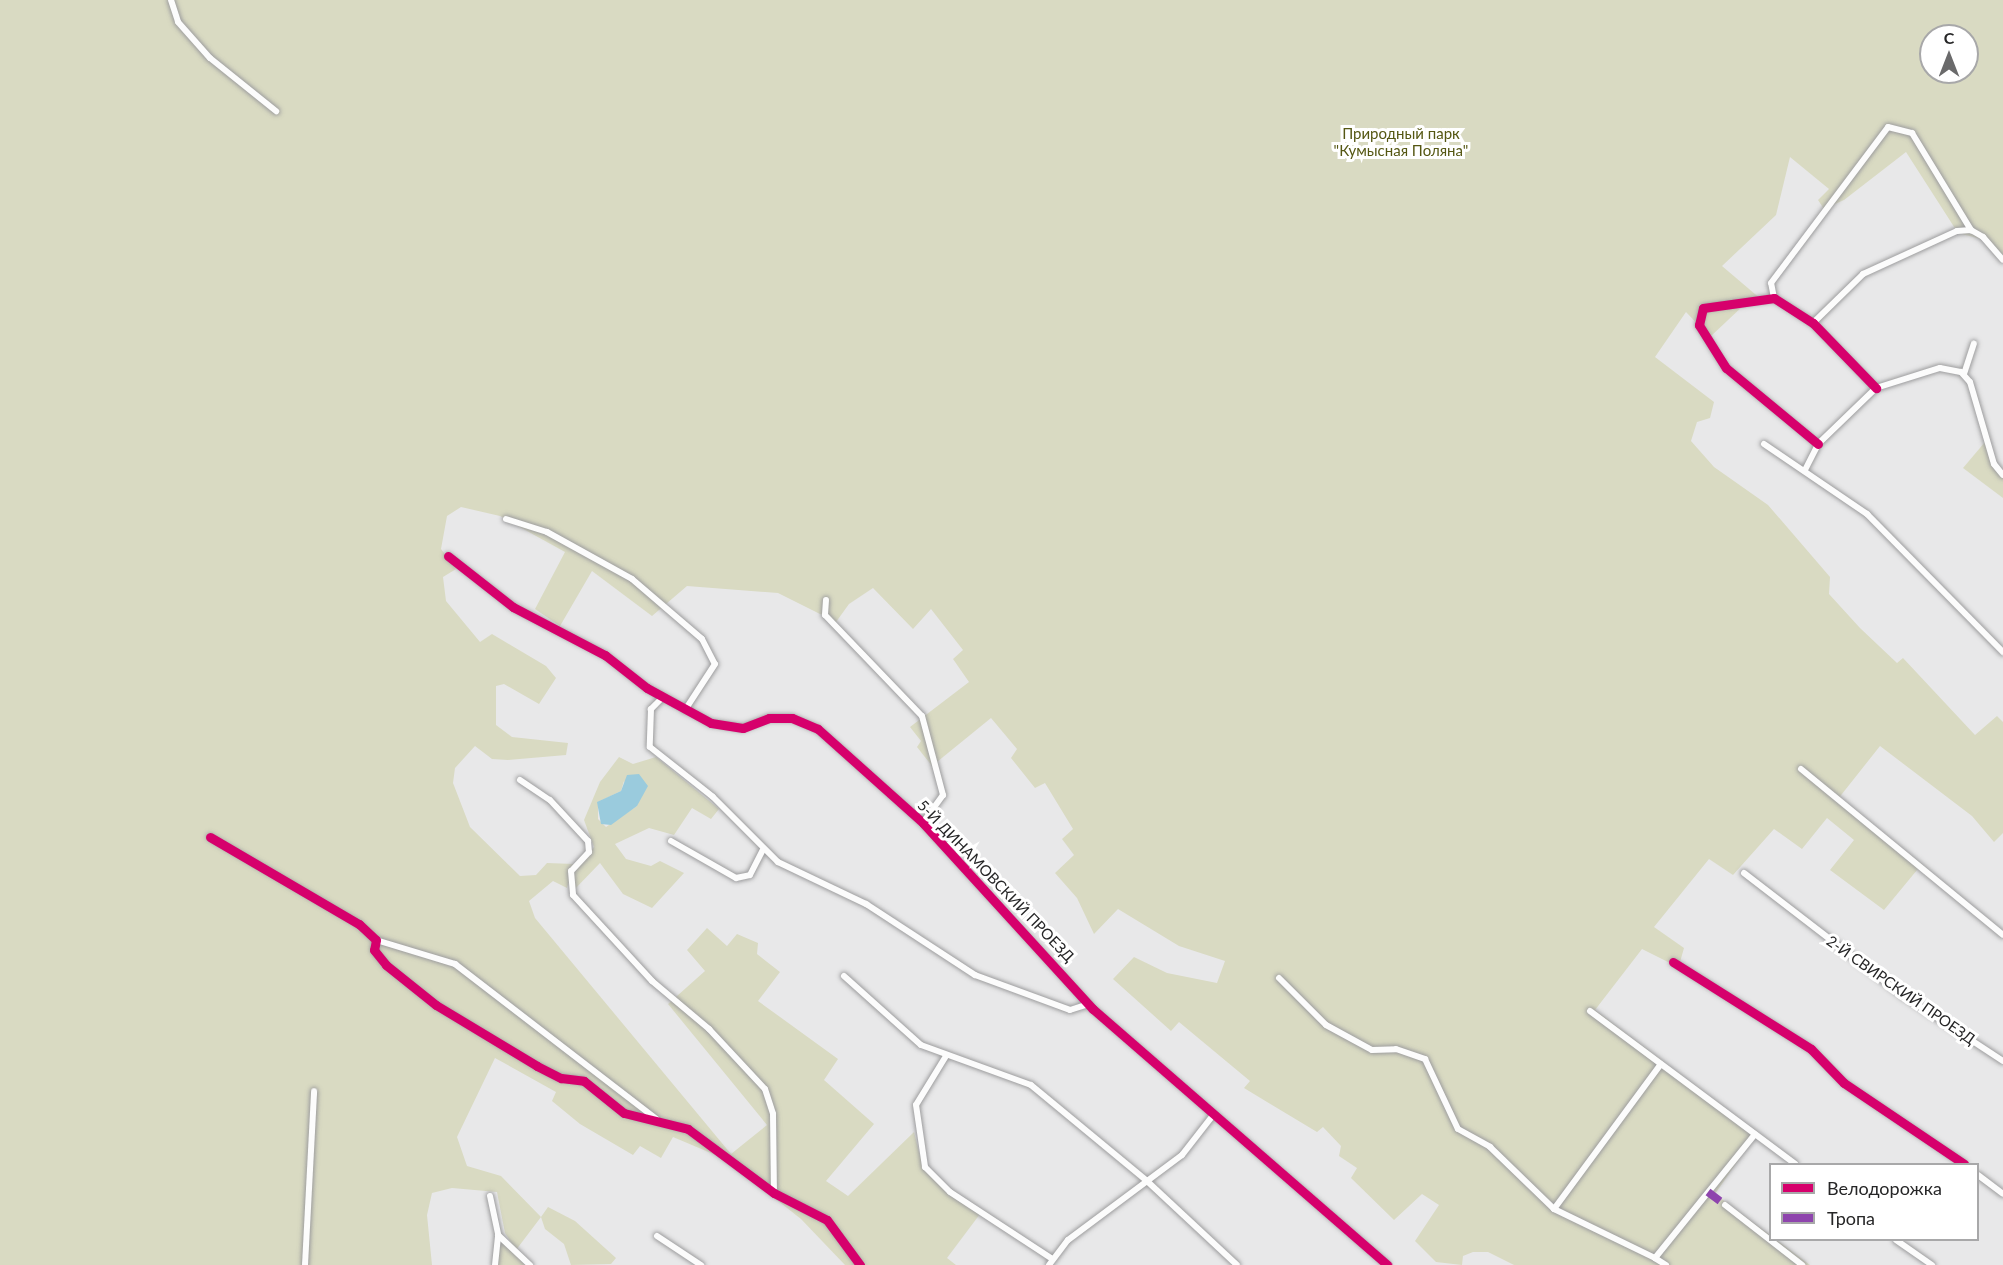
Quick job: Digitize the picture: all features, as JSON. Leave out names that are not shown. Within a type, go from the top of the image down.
[{"type":"street","points":[[171,0],[178,22],[210,58],[276,111]]},
{"type":"street","points":[[1774,298],[1771,283],[1888,127],[1912,133],[1971,230],[2003,260]]},
{"type":"street","points":[[1812,323],[1863,274],[1971,230]]},
{"type":"street","points":[[1818,444],[1726,368],[1699,325],[1703,308],[1774,298],[1812,323],[1876,388]]},
{"type":"street","points":[[1974,344],[1964,374],[1978,402],[1994,464],[2003,475]]},
{"type":"street","points":[[1805,470],[1818,444],[1876,388],[1933,368],[1964,374]]},
{"type":"street","points":[[1764,444],[1867,514],[2003,652]]},
{"type":"street","points":[[506,519],[547,532],[632,579],[702,639],[715,664],[685,710]]},
{"type":"street","name":"5-Й ДИНАМОВСКИЙ ПРОЕЗД","points":[[448,556],[513,607],[604,655],[663,698],[685,710],[722,726],[743,728],[774,717],[806,722],[923,823],[1089,1004],[1387,1265]]},
{"type":"street","name":"5-Й ДИНАМОВСКИЙ ПРОЕЗД","points":[[826,600],[825,615],[922,716],[943,795],[923,823]]},
{"type":"street","points":[[663,698],[651,709],[646,730],[650,747],[712,797],[763,850],[866,904],[975,975],[1070,1010],[1089,1004]]},
{"type":"street","points":[[1801,768],[2003,935]]},
{"type":"street","points":[[520,780],[550,800],[588,841],[589,852],[571,871],[573,895],[652,981],[709,1029],[765,1089],[773,1114],[774,1193]]},
{"type":"street","points":[[210,837],[359,924],[376,940],[455,964],[657,1119]]},
{"type":"street","points":[[670,841],[736,878],[750,875],[763,850]]},
{"type":"street","name":"2-Й СВИРСКИЙ ПРОЕЗД","points":[[1744,873],[1904,996],[2003,1061]]},
{"type":"street","points":[[376,940],[374,950],[386,965],[436,1005],[537,1066],[561,1078],[584,1081],[624,1113],[657,1119],[688,1129],[774,1193],[827,1220],[860,1265]]},
{"type":"street","points":[[1674,962],[1811,1049],[1844,1083],[1963,1163]]},
{"type":"street","points":[[844,976],[921,1045],[1031,1085],[1147,1181],[1237,1265]]},
{"type":"street","points":[[1279,978],[1326,1025],[1372,1050],[1396,1049],[1425,1059],[1458,1129],[1490,1147],[1554,1209],[1666,1265]]},
{"type":"street","points":[[1590,1011],[1794,1163]]},
{"type":"street","points":[[946,1056],[916,1106],[925,1167],[957,1197],[1050,1262],[1147,1181],[1182,1155],[1214,1114]]},
{"type":"street","points":[[1554,1209],[1661,1064]]},
{"type":"street","points":[[305,1265],[314,1091]]},
{"type":"street","points":[[1655,1258],[1755,1134]]},
{"type":"street","points":[[1979,1176],[2003,1194]]},
{"type":"street","points":[[490,1196],[498,1235],[495,1265]]},
{"type":"street","points":[[1725,1205],[1769,1239]]},
{"type":"street","points":[[498,1235],[530,1265]]},
{"type":"street","points":[[657,1236],[701,1265]]},
{"type":"street","points":[[1771,1241],[1802,1265]]},
{"type":"street","points":[[1899,1241],[1932,1265]]},
{"type":"green space","name":"Природный парк \"Кумысная Поляна\"","points":[[0,0],[2003,0],[2003,263],[1981,239],[1958,233],[1906,152],[1844,200],[1824,209],[1818,200],[1829,189],[1790,157],[1776,215],[1722,266],[1762,300],[1744,305],[1710,337],[1686,312],[1655,357],[1714,402],[1710,418],[1697,422],[1691,441],[1714,467],[1768,505],[1830,577],[1829,594],[1860,628],[1897,663],[1903,658],[1975,735],[1997,716],[2003,722],[2003,833],[1994,842],[1972,816],[1880,746],[1838,799],[1922,864],[1884,910],[1830,870],[1854,840],[1827,818],[1802,849],[1774,829],[1733,875],[1709,859],[1654,927],[1684,948],[1680,962],[1674,965],[1642,949],[1595,1010],[1757,1133],[1715,1194],[1769,1234],[1769,1241],[1778,1241],[1810,1265],[1514,1265],[1488,1252],[1473,1252],[1463,1256],[1462,1265],[1436,1262],[1415,1241],[1439,1205],[1422,1194],[1394,1220],[1351,1178],[1357,1168],[1339,1156],[1341,1146],[1323,1127],[1317,1132],[1244,1088],[1250,1081],[1179,1022],[1171,1031],[1113,979],[1134,957],[1167,973],[1217,983],[1225,961],[1179,946],[1118,909],[1094,934],[1077,898],[1055,873],[1074,855],[1062,839],[1073,829],[1045,783],[1035,788],[1011,758],[1017,749],[991,718],[932,766],[917,747],[921,741],[910,727],[969,682],[953,659],[963,650],[931,609],[913,629],[873,588],[849,604],[836,622],[778,593],[687,586],[652,616],[592,571],[560,626],[535,609],[565,552],[500,516],[461,507],[447,516],[441,549],[456,569],[443,577],[446,601],[480,642],[492,634],[546,666],[556,678],[539,704],[504,684],[496,686],[496,725],[512,737],[568,743],[566,755],[508,760],[492,759],[475,746],[455,768],[453,783],[470,827],[520,876],[536,875],[547,863],[574,864],[567,888],[553,881],[529,901],[535,918],[731,1154],[767,1125],[668,1004],[705,971],[687,950],[707,928],[727,946],[737,934],[758,943],[757,954],[780,972],[758,1001],[838,1059],[824,1080],[874,1124],[826,1181],[848,1196],[914,1132],[922,1164],[948,1194],[980,1214],[947,1258],[956,1265],[845,1265],[801,1219],[725,1159],[673,1137],[661,1158],[640,1146],[633,1155],[580,1124],[552,1101],[556,1092],[495,1058],[457,1137],[467,1166],[501,1176],[541,1217],[516,1250],[505,1233],[497,1192],[452,1188],[432,1193],[427,1215],[432,1265],[0,1265]]},
{"type":"green space","points":[[1985,442],[2003,477],[2003,498],[1963,468]]},
{"type":"green space","points":[[619,757],[633,764],[656,757],[719,809],[711,819],[692,808],[674,835],[649,828],[615,844],[626,859],[651,866],[660,861],[684,873],[652,908],[623,894],[600,863],[573,891],[573,872],[594,847],[584,820],[600,782]],"holes":[[[624,781],[637,806],[606,827],[598,819],[598,802],[621,791]]]},
{"type":"green space","points":[[548,1207],[575,1221],[616,1258],[611,1264],[571,1265],[564,1244],[545,1229],[541,1217]]},
{"type":"green space","points":[[499,1240],[503,1241],[525,1265],[496,1265]]},
{"type":"water","points":[[639,774],[648,786],[637,806],[611,825],[601,824],[597,802],[621,791],[627,775]]},
{"type":"marked path","points":[[1708,1192],[1725,1205]]},
{"type":"cycle path","points":[[1818,444],[1726,368],[1699,325],[1703,308],[1774,298],[1813,323],[1876,388]]},
{"type":"cycle path","points":[[448,556],[513,607],[605,655],[647,688],[711,723],[743,728],[769,718],[792,718],[818,729],[923,823],[1093,1009],[1387,1265]]},
{"type":"cycle path","points":[[210,837],[359,924],[376,940],[374,950],[386,965],[436,1005],[537,1066],[561,1078],[584,1081],[624,1113],[688,1129],[774,1193],[827,1220],[860,1265]]},
{"type":"cycle path","points":[[1673,962],[1811,1049],[1844,1083],[1963,1163]]}]
